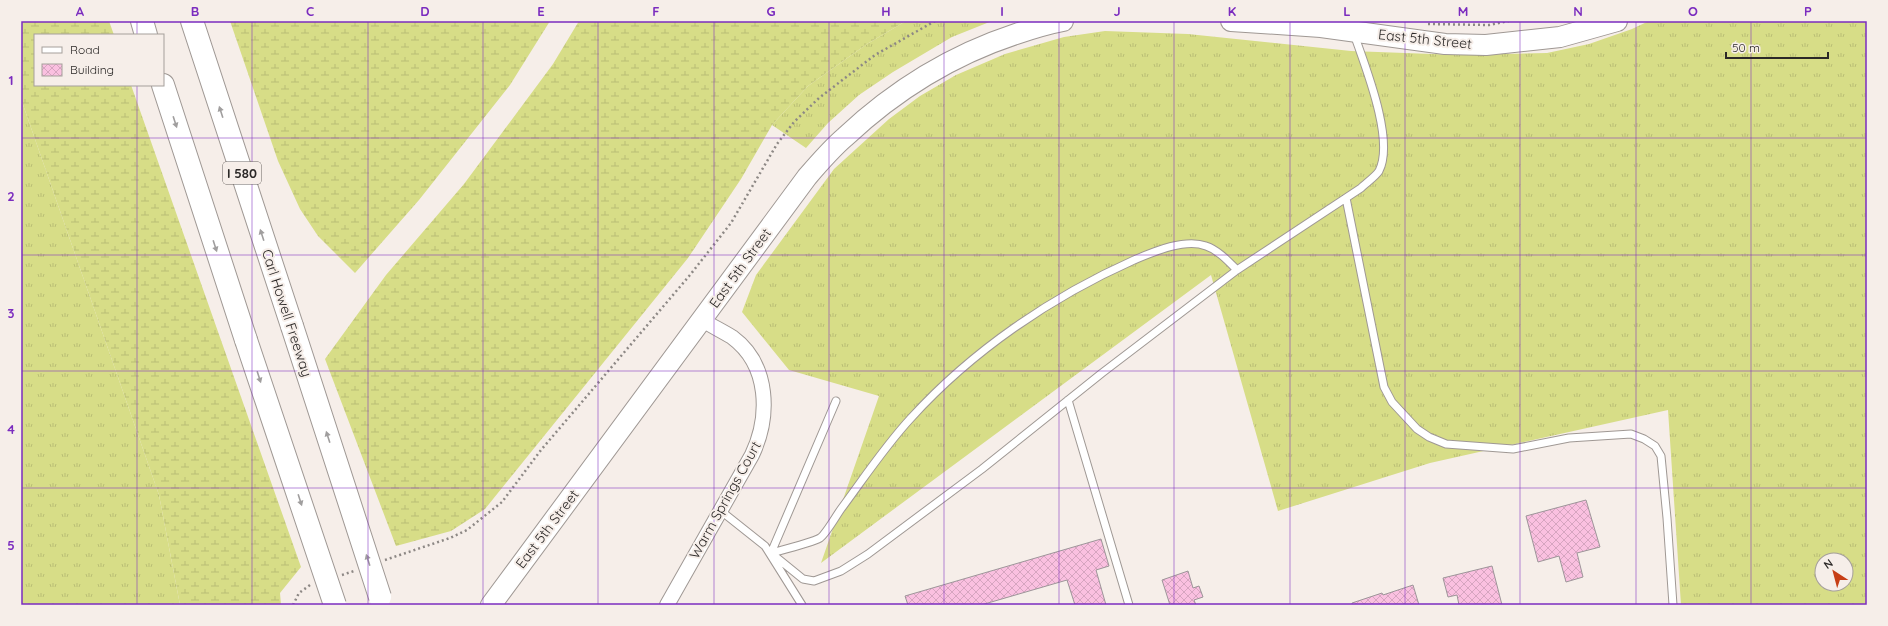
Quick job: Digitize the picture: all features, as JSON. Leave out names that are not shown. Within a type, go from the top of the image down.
[{"type":"highway","points":[[142,21],[146,34]]},
{"type":"highway","name":"Carl Howell Freeway","points":[[192,21],[382,601]]},
{"type":"highway","points":[[163,86],[246,340],[335,605]]},
{"type":"main road","name":"East 5th Street","points":[[491,605],[702,320],[806,176],[845,137],[879,108],[914,83],[970,51],[1029,30],[1063,21]]},
{"type":"main road","name":"East 5th Street","points":[[1230,21],[1321,24],[1354,32],[1445,44],[1486,45],[1560,37],[1617,21]]},
{"type":"street","name":"Warm Springs Court","points":[[667,605],[721,511],[758,442],[763,428],[764,397],[762,382],[756,368],[741,346],[732,338],[702,320]]},
{"type":"lane","points":[[771,553],[803,579],[814,581],[841,571],[868,554],[976,474],[1068,400],[1237,270],[1361,188],[1378,172],[1382,158],[1383,143],[1376,101],[1354,32]]},
{"type":"lane","points":[[1346,198],[1384,387],[1392,402],[1417,429],[1429,437],[1446,444],[1513,449],[1569,438],[1631,434],[1644,439],[1655,446],[1661,456],[1673,605]]},
{"type":"lane","points":[[771,553],[820,538],[868,472],[911,418],[954,376],[1017,326],[1064,295],[1103,274],[1154,251],[1186,244],[1206,246],[1224,256],[1237,270]]},
{"type":"lane","points":[[1068,400],[1128,605]]},
{"type":"lane","points":[[771,553],[836,401]]},
{"type":"lane","points":[[721,511],[766,546],[802,605]]},
{"type":"path","points":[[382,561],[450,538],[467,530],[502,502],[541,450],[731,223],[777,144],[794,122],[819,98],[874,55],[935,21]]},
{"type":"path","points":[[1422,24],[1489,25],[1509,21]]},
{"type":"path","points":[[337,576],[360,569]]},
{"type":"path","points":[[293,605],[299,593],[307,586],[314,584]]},
{"type":"green space","points":[[21,21],[109,21],[114,34],[34,34],[34,86],[131,86],[301,567],[280,593],[281,605],[180,605],[159,495],[21,99]]},
{"type":"green space","points":[[230,21],[550,21],[510,85],[419,200],[355,273],[318,236],[300,209],[278,161]]},
{"type":"green space","points":[[579,21],[906,21],[867,44],[808,86],[772,125],[741,179],[688,258],[485,509],[451,531],[396,546],[325,359],[386,275],[464,184],[553,64]]},
{"type":"green space","points":[[906,21],[992,21],[952,37],[893,72],[859,95],[828,123],[806,148],[772,125],[808,86],[867,44]]},
{"type":"green space","points":[[1649,21],[1867,21],[1867,605],[1681,605],[1668,410],[1430,463],[1278,511],[1211,275],[821,563],[879,396],[789,370],[742,312],[756,275],[834,169],[889,119],[920,96],[956,75],[1005,54],[1064,37],[1105,31],[1188,34],[1351,51],[1459,55],[1547,53],[1589,44],[1632,29]]},
{"type":"green space","points":[[21,99],[159,495],[180,605],[21,605]]},
{"type":"building","points":[[1586,500],[1600,547],[1577,553],[1583,577],[1566,582],[1559,556],[1538,562],[1526,516]]},
{"type":"building","points":[[1101,539],[1109,566],[1096,570],[1106,605],[1075,605],[1067,580],[981,605],[908,605],[905,596]]},
{"type":"building","points":[[1492,566],[1502,605],[1459,605],[1457,595],[1448,597],[1443,578]]},
{"type":"building","points":[[1188,571],[1193,588],[1199,586],[1203,597],[1194,600],[1196,605],[1170,605],[1162,580]]},
{"type":"building","points":[[1413,585],[1419,605],[1352,605],[1352,603],[1382,593],[1383,595]]}]
